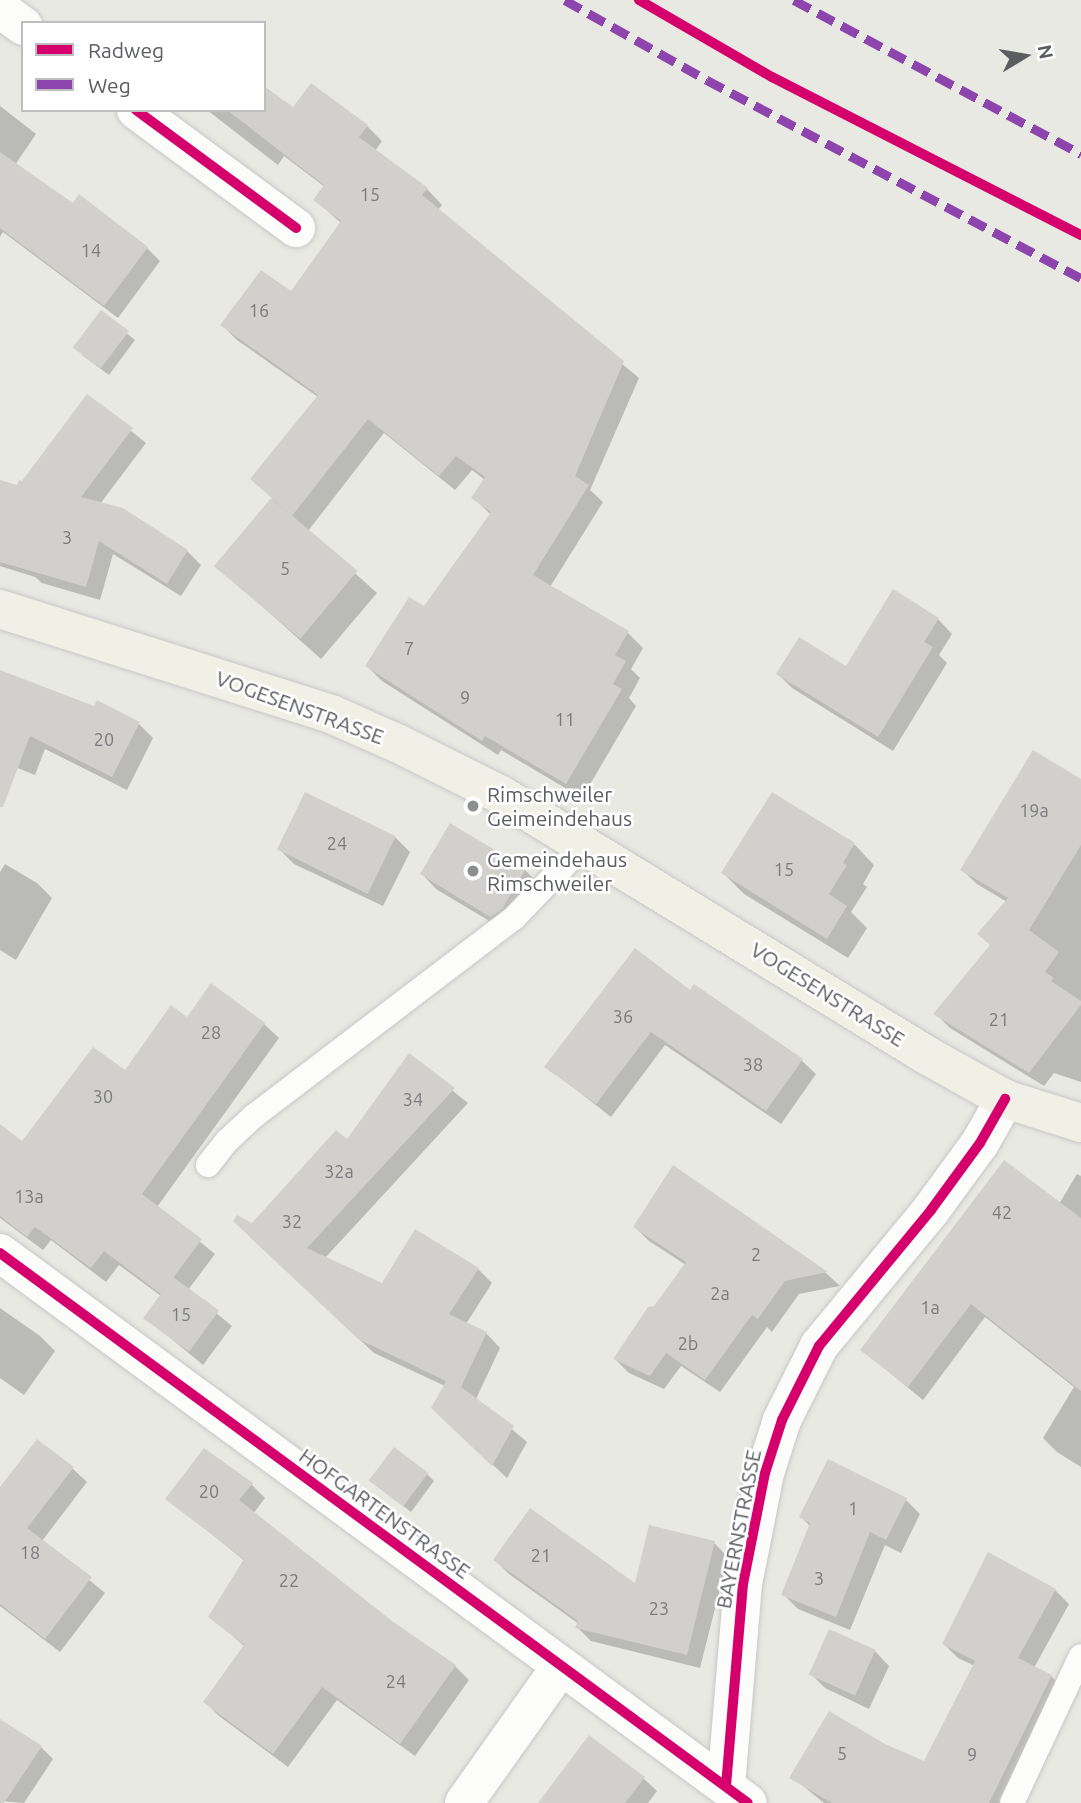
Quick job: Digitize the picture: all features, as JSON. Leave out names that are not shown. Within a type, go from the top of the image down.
[{"type":"main road","name":"VOGESENSTRASSE","points":[[0,609],[331,714],[501,795],[928,1056],[1005,1099],[1081,1123]]},
{"type":"street","points":[[0,9],[21,25]]},
{"type":"street","points":[[139,112],[296,228]]},
{"type":"street","name":"BAYERNSTRASSE","points":[[737,1795],[743,1584],[765,1473],[782,1420],[819,1346],[931,1210],[980,1143],[1005,1099]]},
{"type":"street","name":"HOFGARTENSTRASSE","points":[[0,1253],[737,1795]]},
{"type":"street","points":[[464,1803],[561,1666]]},
{"type":"lane","points":[[208,1165],[227,1140],[254,1116],[514,918],[583,846]]},
{"type":"lane","points":[[1012,1803],[1081,1656]]},
{"type":"building","points":[[311,83],[368,125],[359,137],[428,188],[422,195],[624,361],[575,476],[589,485],[533,575],[629,631],[615,655],[626,661],[613,684],[622,689],[566,784],[485,736],[482,741],[365,666],[409,597],[424,606],[491,512],[471,498],[485,477],[456,456],[439,476],[368,419],[292,516],[250,479],[318,395],[220,325],[261,270],[291,291],[341,221],[313,200],[324,185],[230,112],[266,112],[266,87],[293,107]]},
{"type":"building","points":[[0,152],[73,203],[79,194],[148,247],[104,306],[0,228]]},
{"type":"building","points":[[101,310],[129,331],[101,369],[73,348]]},
{"type":"building","points":[[87,394],[133,428],[81,497],[123,508],[188,550],[167,584],[99,541],[86,587],[0,562],[0,480],[17,485],[19,480],[22,481]]},
{"type":"building","points":[[271,498],[358,571],[300,639],[214,566]]},
{"type":"building","points":[[893,589],[939,618],[924,642],[933,647],[878,737],[776,674],[799,637],[846,666]]},
{"type":"building","points":[[0,670],[94,706],[97,700],[140,722],[112,777],[30,736],[3,807],[0,807]]},
{"type":"building","points":[[1033,750],[1081,779],[1081,845],[1029,930],[1059,952],[1045,972],[1054,978],[1051,981],[1081,1001],[1081,1005],[1029,1073],[933,1014],[990,945],[977,934],[1008,898],[960,870]]},
{"type":"building","points":[[305,792],[396,836],[368,894],[277,850]]},
{"type":"building","points":[[772,792],[855,843],[843,863],[847,865],[829,894],[847,906],[827,939],[721,873]]},
{"type":"building","name":"Gemeindehaus Rimschweiler","points":[[450,823],[526,869],[502,909],[490,917],[420,874]]},
{"type":"building","points":[[635,948],[690,990],[694,984],[803,1059],[766,1111],[651,1032],[596,1104],[544,1067]]},
{"type":"building","points":[[211,983],[265,1023],[142,1194],[202,1239],[161,1294],[104,1251],[91,1268],[35,1227],[27,1237],[0,1216],[0,1124],[22,1141],[93,1047],[125,1070],[171,1005],[187,1017]]},
{"type":"building","points":[[409,1053],[455,1088],[307,1248],[382,1283],[415,1229],[479,1268],[449,1314],[487,1332],[461,1387],[514,1426],[492,1466],[431,1408],[446,1381],[358,1339],[233,1221],[237,1215],[252,1223],[336,1130],[347,1139]]},
{"type":"building","points":[[1004,1160],[1081,1218],[1081,1391],[971,1304],[908,1387],[860,1350]]},
{"type":"building","points":[[673,1165],[828,1272],[785,1281],[758,1319],[752,1315],[705,1380],[666,1353],[650,1376],[613,1359],[648,1307],[654,1306],[686,1262],[633,1227]]},
{"type":"building","points":[[173,1277],[219,1311],[189,1352],[143,1318]]},
{"type":"building","points":[[37,1439],[74,1467],[27,1528],[92,1577],[45,1639],[0,1604],[0,1487]]},
{"type":"building","points":[[394,1447],[428,1473],[403,1506],[369,1481]]},
{"type":"building","points":[[204,1448],[253,1483],[239,1500],[392,1621],[456,1665],[400,1744],[322,1687],[273,1754],[203,1702],[244,1645],[208,1617],[244,1559],[165,1499]]},
{"type":"building","points":[[828,1459],[907,1498],[886,1540],[870,1532],[836,1617],[781,1595],[810,1523],[799,1517]]},
{"type":"building","points":[[530,1508],[635,1583],[649,1525],[715,1541],[687,1655],[575,1628],[578,1621],[493,1560]]},
{"type":"building","points":[[988,1552],[1056,1589],[1018,1658],[1052,1675],[989,1803],[832,1803],[789,1778],[829,1711],[885,1744],[924,1761],[975,1661],[942,1644]]},
{"type":"building","points":[[829,1629],[876,1650],[855,1695],[809,1675]]},
{"type":"building","points":[[0,1719],[42,1746],[4,1803],[0,1803]]},
{"type":"building","points":[[589,1735],[645,1777],[625,1803],[538,1803]]},
{"type":"marked path","points":[[565,0],[707,80],[1081,278]]},
{"type":"marked path","points":[[794,0],[1081,154]]},
{"type":"cycle path","points":[[639,0],[772,77],[1081,235]]},
{"type":"cycle path","points":[[139,112],[296,228]]},
{"type":"cycle path","points":[[726,1786],[743,1584],[765,1473],[782,1420],[819,1346],[931,1210],[980,1143],[1005,1099]]},
{"type":"cycle path","points":[[0,1253],[748,1803]]},
{"type":"place","name":"Rimschweiler Geimeindehaus","points":[[473,806]]},
{"type":"place","name":"Gemeindehaus Rimschweiler","points":[[473,871]]}]
